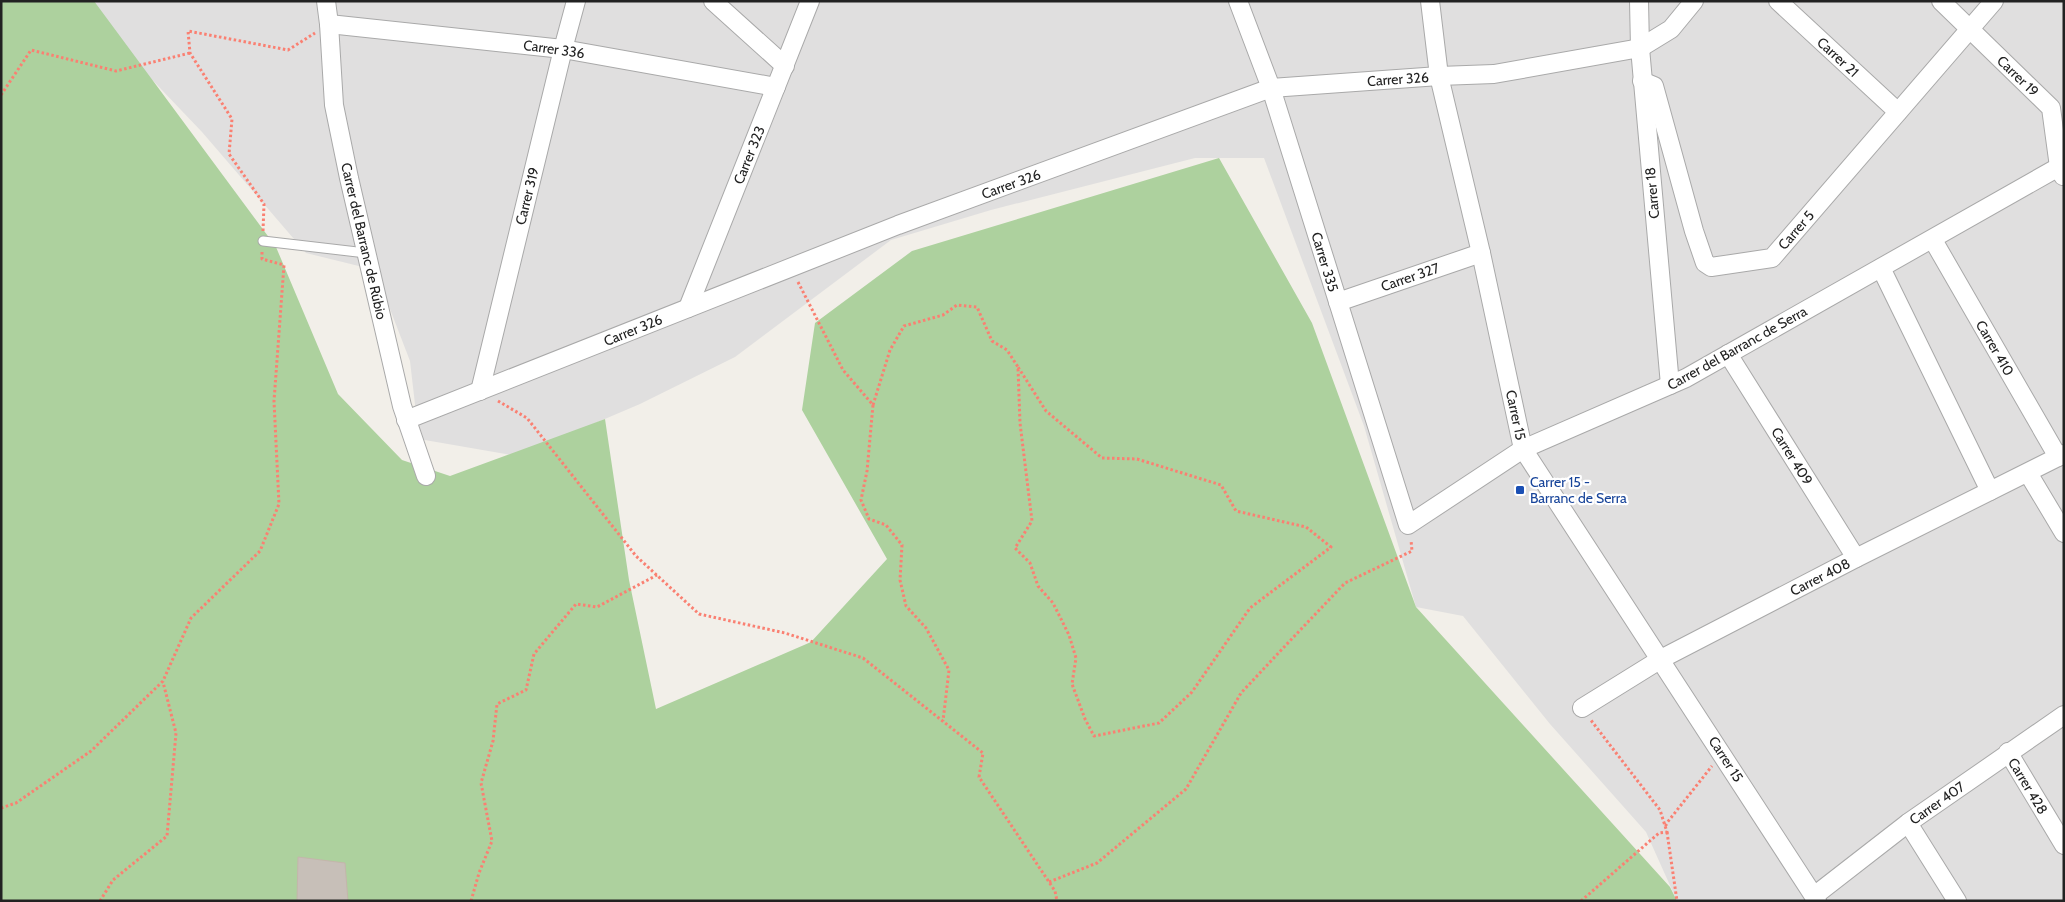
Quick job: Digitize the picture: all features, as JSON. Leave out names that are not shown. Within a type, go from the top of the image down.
[{"type":"street","name":"Carrer del Barranc de Rúbio","points":[[326,1],[334,105],[366,253],[406,420],[426,476]]},
{"type":"street","name":"Carrer 319","points":[[480,390],[576,1]]},
{"type":"street","points":[[712,1],[784,66]]},
{"type":"street","name":"Carrer 323","points":[[688,308],[810,1]]},
{"type":"street","name":"Carrer 335","points":[[1238,1],[1271,88],[1408,525]]},
{"type":"street","name":"Carrer 15","points":[[1430,1],[1439,76],[1481,253],[1523,450],[1815,898]]},
{"type":"street","name":"Carrer 18","points":[[1639,1],[1642,81],[1670,385]]},
{"type":"street","points":[[1640,48],[1671,29],[1694,1]]},
{"type":"street","name":"Carrer 21","points":[[1778,1],[1898,112]]},
{"type":"street","name":"Carrer 19","points":[[1941,1],[2051,108],[2062,169]]},
{"type":"street","name":"Carrer 5","points":[[1642,81],[1654,86],[1694,231],[1705,263],[1711,267],[1772,258],[1994,1]]},
{"type":"street","name":"Carrer 336","points":[[329,24],[563,49],[776,87]]},
{"type":"street","name":"Carrer 326","points":[[406,420],[898,225],[1271,88],[1494,74],[1640,48]]},
{"type":"street","name":"Carrer del Barranc de Serra","points":[[1408,525],[1523,450],[1686,378],[2062,169]]},
{"type":"street","name":"Carrer 410","points":[[1933,240],[2061,456]]},
{"type":"street","name":"Carrer 327","points":[[1338,302],[1481,253]]},
{"type":"street","points":[[1881,268],[1990,491]]},
{"type":"street","name":"Carrer 409","points":[[1728,354],[1856,558]]},
{"type":"street","name":"Carrer 408","points":[[1582,708],[1661,659],[1856,558],[2061,456]]},
{"type":"street","points":[[2028,473],[2064,533]]},
{"type":"street","name":"Carrer 407","points":[[1815,898],[1908,823],[2064,715]]},
{"type":"street","name":"Carrer 428","points":[[2008,752],[2064,845]]},
{"type":"street","points":[[1908,823],[1957,901]]},
{"type":"lane","points":[[263,241],[366,253]]},
{"type":"path","points":[[1,808],[16,803],[91,751],[163,681],[191,618],[260,551],[279,504],[274,401],[284,265],[262,259],[264,204],[229,154],[232,119],[190,53],[188,30],[288,50],[329,24]]},
{"type":"path","points":[[1,95],[31,50],[116,71],[190,53]]},
{"type":"path","points":[[791,268],[843,370],[873,405]]},
{"type":"path","points":[[943,722],[949,670],[926,628],[906,606],[900,580],[902,546],[886,525],[869,519],[861,500],[867,471],[873,405],[890,350],[904,326],[943,315],[957,305],[978,307],[992,341],[1007,350],[1018,367],[1046,411],[1102,458],[1137,459],[1221,485],[1236,511],[1306,527],[1331,547],[1250,608],[1192,692],[1159,723],[1094,736],[1085,719],[1072,684],[1076,658],[1069,635],[1053,603],[1038,586],[1030,564],[1015,548],[1032,522],[1020,423],[1018,367]]},
{"type":"path","points":[[480,390],[527,418],[636,556],[699,614],[785,633],[863,658],[983,753],[979,776],[1055,891],[1057,901]]},
{"type":"path","points":[[1049,882],[1097,863],[1186,789],[1241,693],[1286,645],[1345,583],[1412,551],[1408,525]]},
{"type":"path","points":[[471,901],[479,873],[492,841],[481,783],[493,741],[497,704],[526,690],[534,654],[576,604],[597,607],[657,575]]},
{"type":"path","points":[[100,901],[114,880],[167,836],[176,733],[163,681]]},
{"type":"path","points":[[1582,708],[1660,810],[1667,832]]},
{"type":"path","points":[[1677,901],[1666,824],[1722,754]]},
{"type":"path","points":[[1581,901],[1658,833],[1667,832]]},
{"type":"shaded area","points":[[77,1],[2064,1],[2064,901],[1677,901],[1646,832],[1550,724],[1463,616],[1416,607],[1364,426],[1264,158],[1195,158],[991,210],[891,240],[735,357],[640,404],[518,456],[419,439],[410,361],[375,270],[306,253],[202,132]]},
{"type":"green space","points":[[1,1],[94,1],[276,247],[338,394],[402,460],[450,476],[605,419],[629,580],[656,709],[811,642],[887,559],[802,410],[815,323],[912,251],[1219,158],[1312,323],[1416,607],[1670,887],[1677,901],[1,901]]},
{"type":"building","points":[[298,857],[345,863],[348,901],[297,901]]},
{"type":"place","name":"Carrer 15 - Barranc de Serra","points":[[1520,490]]}]
